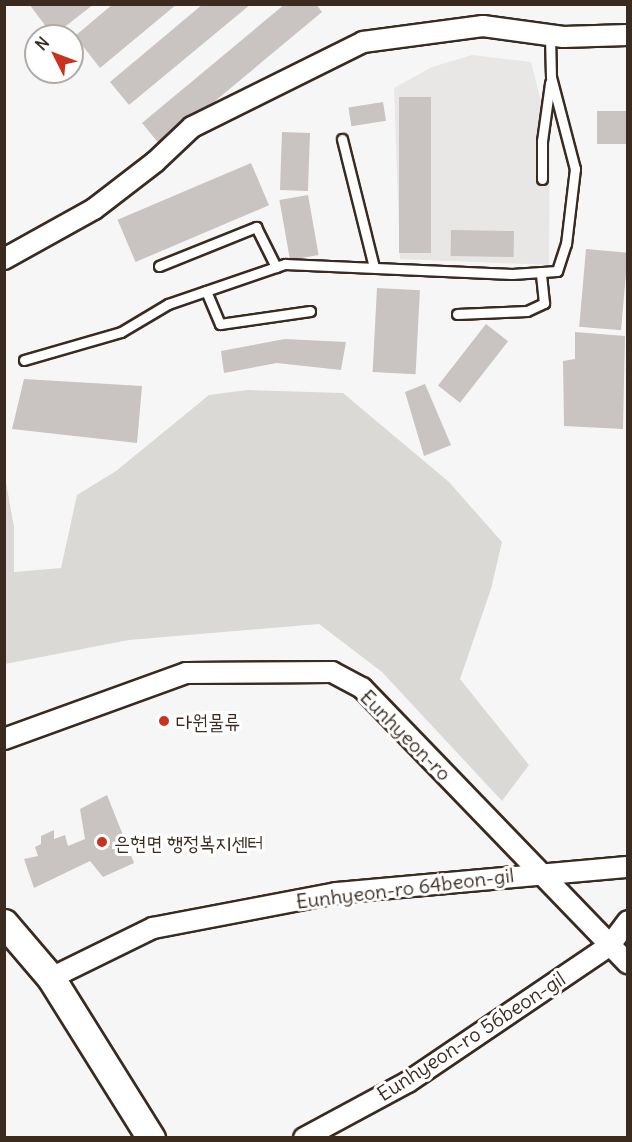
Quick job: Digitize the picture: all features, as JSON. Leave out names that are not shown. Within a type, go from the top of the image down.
[{"type":"main road","points":[[4,923],[51,978],[151,1137]]},
{"type":"street","points":[[4,259],[94,209],[155,162],[192,127],[363,42],[483,26],[550,35],[627,35]]},
{"type":"street","name":"Eunhyeon-ro","points":[[4,739],[186,673],[332,672],[362,688],[543,873],[627,963]]},
{"type":"street","name":"Eunhyeon-ro 64beon-gil","points":[[51,978],[153,928],[336,892],[627,867]]},
{"type":"street","name":"Eunhyeon-ro 56beon-gil","points":[[304,1137],[408,1082],[610,945],[627,921]]},
{"type":"lane","points":[[542,179],[542,141],[551,78],[550,35]]},
{"type":"lane","points":[[24,360],[121,332],[168,304],[276,267],[557,271],[566,244],[575,169],[551,78]]},
{"type":"lane","points":[[342,139],[374,267]]},
{"type":"lane","points":[[159,266],[256,227],[276,267]]},
{"type":"lane","points":[[457,314],[527,311],[544,303],[541,272]]},
{"type":"lane","points":[[206,291],[220,324],[310,311]]},
{"type":"shaded area","points":[[472,55],[531,62],[550,137],[549,265],[400,259],[394,88],[432,67]]},
{"type":"shaded area","points":[[247,390],[343,393],[449,482],[502,542],[491,589],[460,679],[529,765],[502,801],[382,672],[319,624],[129,640],[5,664],[5,477],[14,527],[14,572],[61,568],[77,495],[116,471],[209,395]]},
{"type":"building","points":[[29,4],[94,4],[68,24],[44,24]]},
{"type":"building","points":[[113,4],[177,4],[100,68],[84,48],[84,28]]},
{"type":"building","points":[[203,4],[251,4],[129,105],[110,82]]},
{"type":"building","points":[[285,4],[316,4],[322,12],[161,146],[142,123]]},
{"type":"building","points":[[399,97],[431,97],[431,253],[399,253]]},
{"type":"building","points":[[383,102],[386,121],[351,126],[348,107]]},
{"type":"building","points":[[597,111],[628,111],[628,144],[597,144]]},
{"type":"building","points":[[282,132],[310,133],[308,191],[280,190]]},
{"type":"building","points":[[251,163],[269,205],[136,262],[118,220]]},
{"type":"building","points":[[308,195],[319,255],[290,260],[279,200]]},
{"type":"building","points":[[451,230],[514,231],[514,257],[451,256]]},
{"type":"building","points":[[586,249],[628,253],[621,330],[579,327]]},
{"type":"building","points":[[377,288],[420,290],[416,374],[373,372]]},
{"type":"building","points":[[486,324],[508,341],[460,403],[438,385]]},
{"type":"building","points":[[575,332],[625,336],[623,429],[564,426],[563,361],[575,359]]},
{"type":"building","points":[[285,339],[346,342],[341,370],[277,363],[224,373],[221,351]]},
{"type":"building","points":[[24,379],[142,386],[137,443],[12,429]]},
{"type":"building","points":[[425,384],[451,445],[424,456],[405,392]]},
{"type":"building","name":"은현면 행정복지센터","points":[[107,795],[134,863],[103,877],[90,861],[34,888],[24,859],[38,856],[35,847],[41,844],[41,836],[54,830],[54,839],[65,835],[68,846],[85,839],[80,809]]},
{"type":"place","name":"다원물류","points":[[164,721]]},
{"type":"place","name":"은현면 행정복지센터","points":[[102,842]]}]
